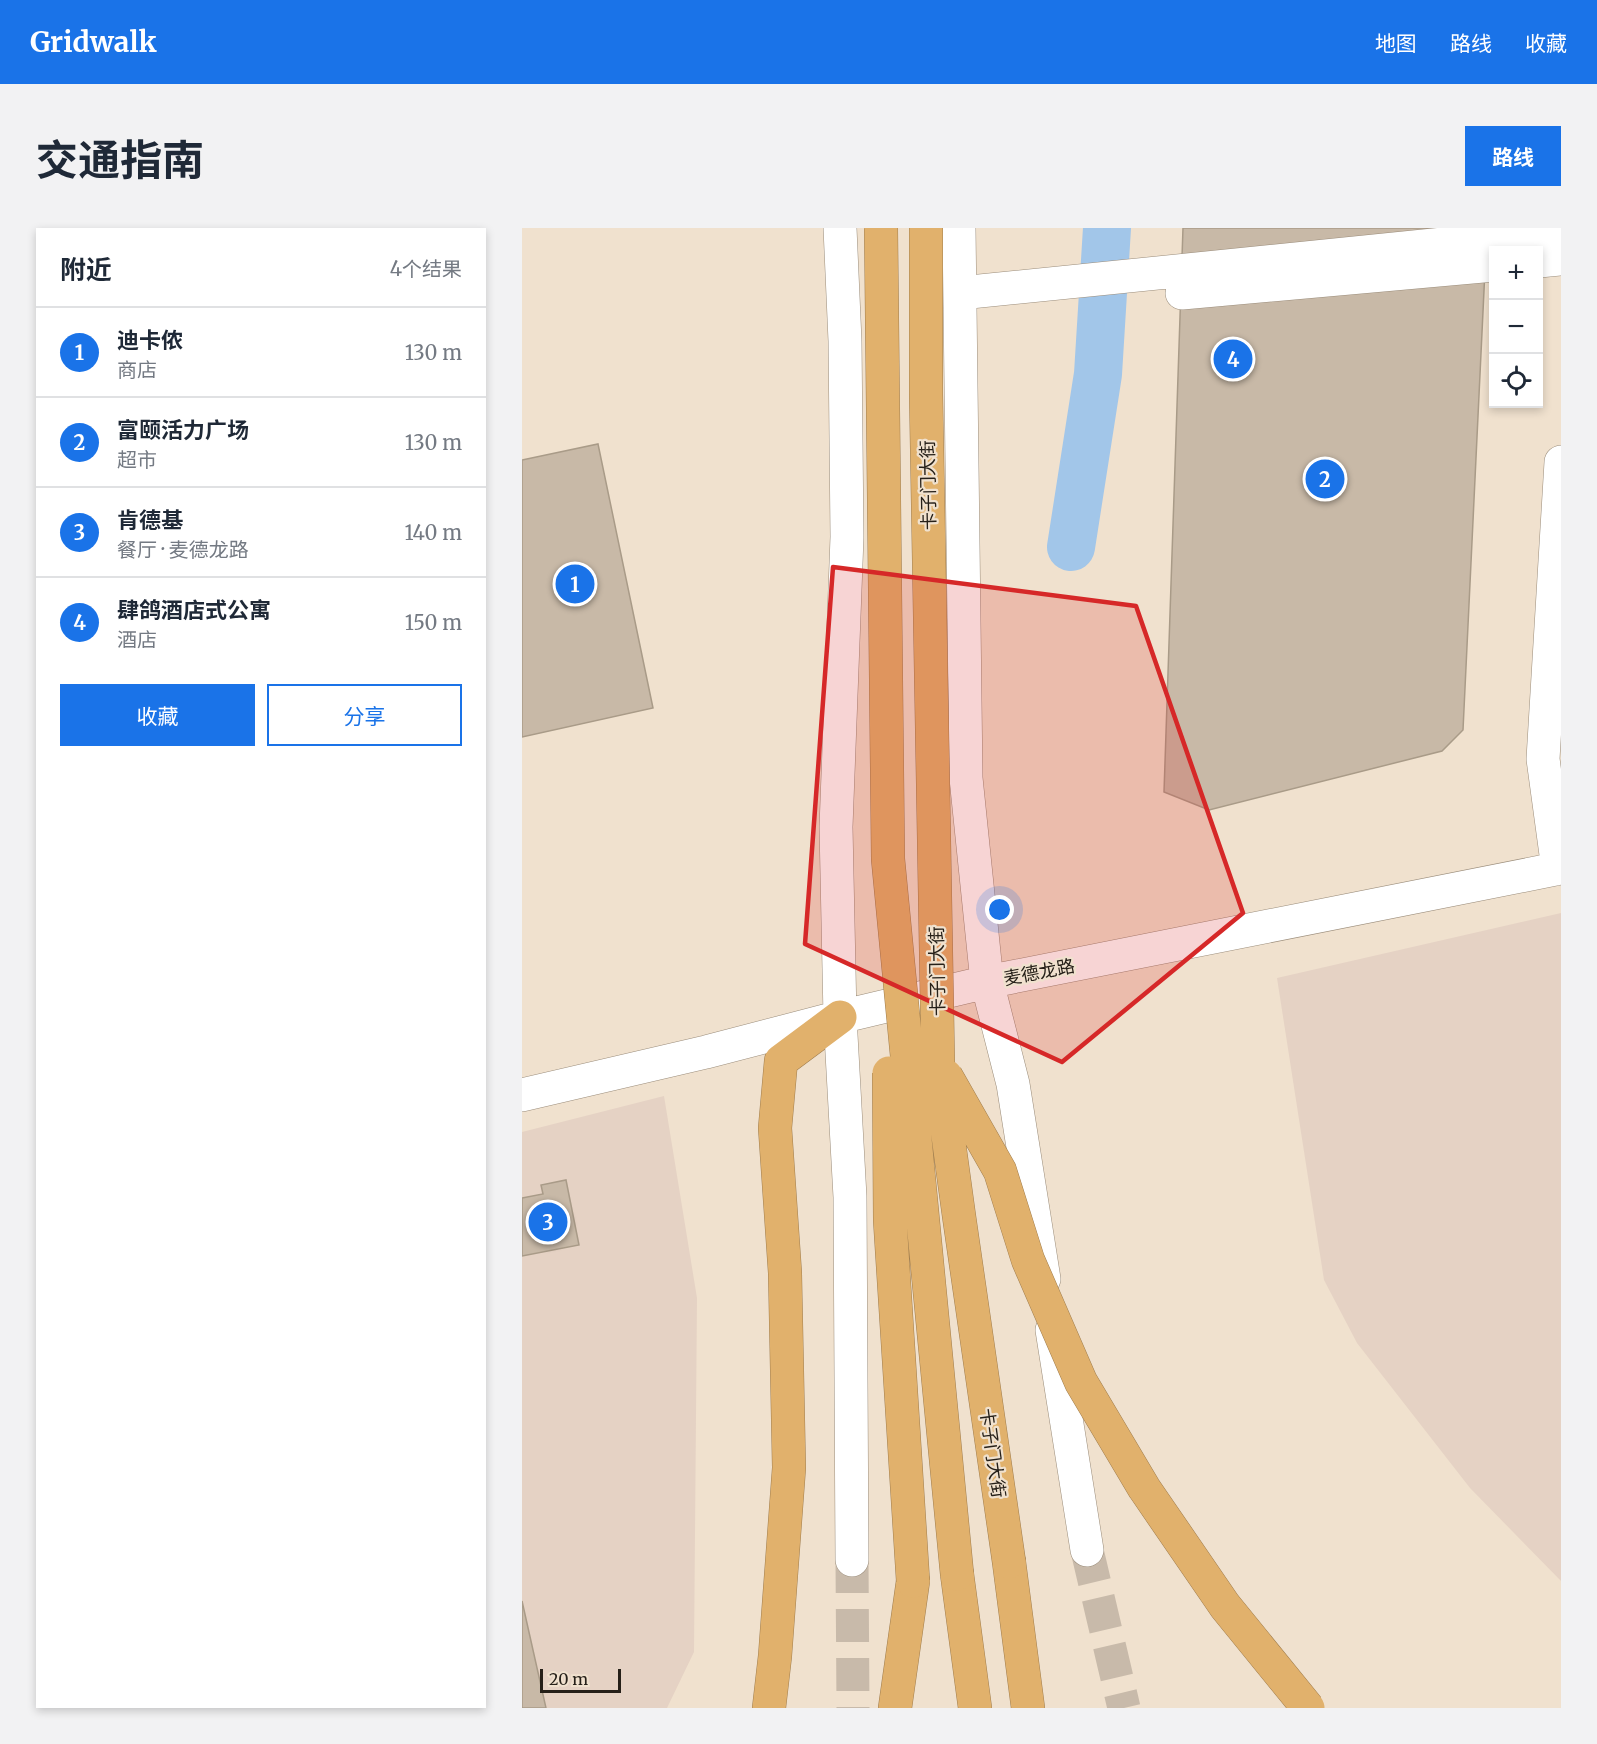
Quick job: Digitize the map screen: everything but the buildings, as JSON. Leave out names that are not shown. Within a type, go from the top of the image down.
[{"type":"highway","name":"卡子门大街","points":[[881,228],[888,858],[957,1574],[975,1708]]},
{"type":"highway","name":"卡子门大街","points":[[926,228],[926,406],[938,1063],[1028,1708]]},
{"type":"highway","points":[[888,858],[890,1220],[913,1581],[895,1708]]},
{"type":"highway","points":[[769,1708],[789,1468],[785,1273],[775,1128],[781,1060],[840,1017]]},
{"type":"highway","points":[[938,1063],[1000,1171],[1028,1260],[1081,1382],[1144,1488],[1226,1606],[1308,1708]]},
{"type":"highway","points":[[1240,1624],[1323,1708]]},
{"type":"street","points":[[840,228],[845,340],[847,537],[836,827],[840,1017],[850,1197],[852,1560]]},
{"type":"street","name":"卡子门大街","points":[[959,228],[966,778],[987,982],[1013,1084],[1088,1550]]},
{"type":"street","points":[[1011,298],[1201,268],[1561,232]]},
{"type":"street","points":[[1543,261],[1561,259]]},
{"type":"street","points":[[960,303],[1011,298],[1226,289],[1489,265]]},
{"type":"street","points":[[1560,869],[1543,759],[1561,462]]},
{"type":"street","name":"麦德龙路","points":[[522,1095],[987,982],[1560,869]]},
{"type":"highlighted area","points":[[833,567],[1136,606],[1243,913],[1062,1062],[805,944]]},
{"type":"shaded area","points":[[1561,913],[1561,1581],[1470,1488],[1357,1343],[1324,1280],[1277,978]]},
{"type":"shaded area","points":[[664,1096],[697,1298],[694,1652],[667,1708],[522,1708],[522,1132]]},
{"type":"waterway","points":[[1071,547],[1098,374],[1107,228]]},
{"type":"tunnel","points":[[1087,1550],[1124,1708]]},
{"type":"tunnel","points":[[852,1560],[853,1708]]},
{"type":"place","name":"肆鸽酒店式公寓","points":[[1233,359]]},
{"type":"place","name":"富颐活力广场","points":[[1325,479]]},
{"type":"place","name":"迪卡侬","points":[[575,584]]},
{"type":"place","name":"肯德基","points":[[548,1222]]}]
